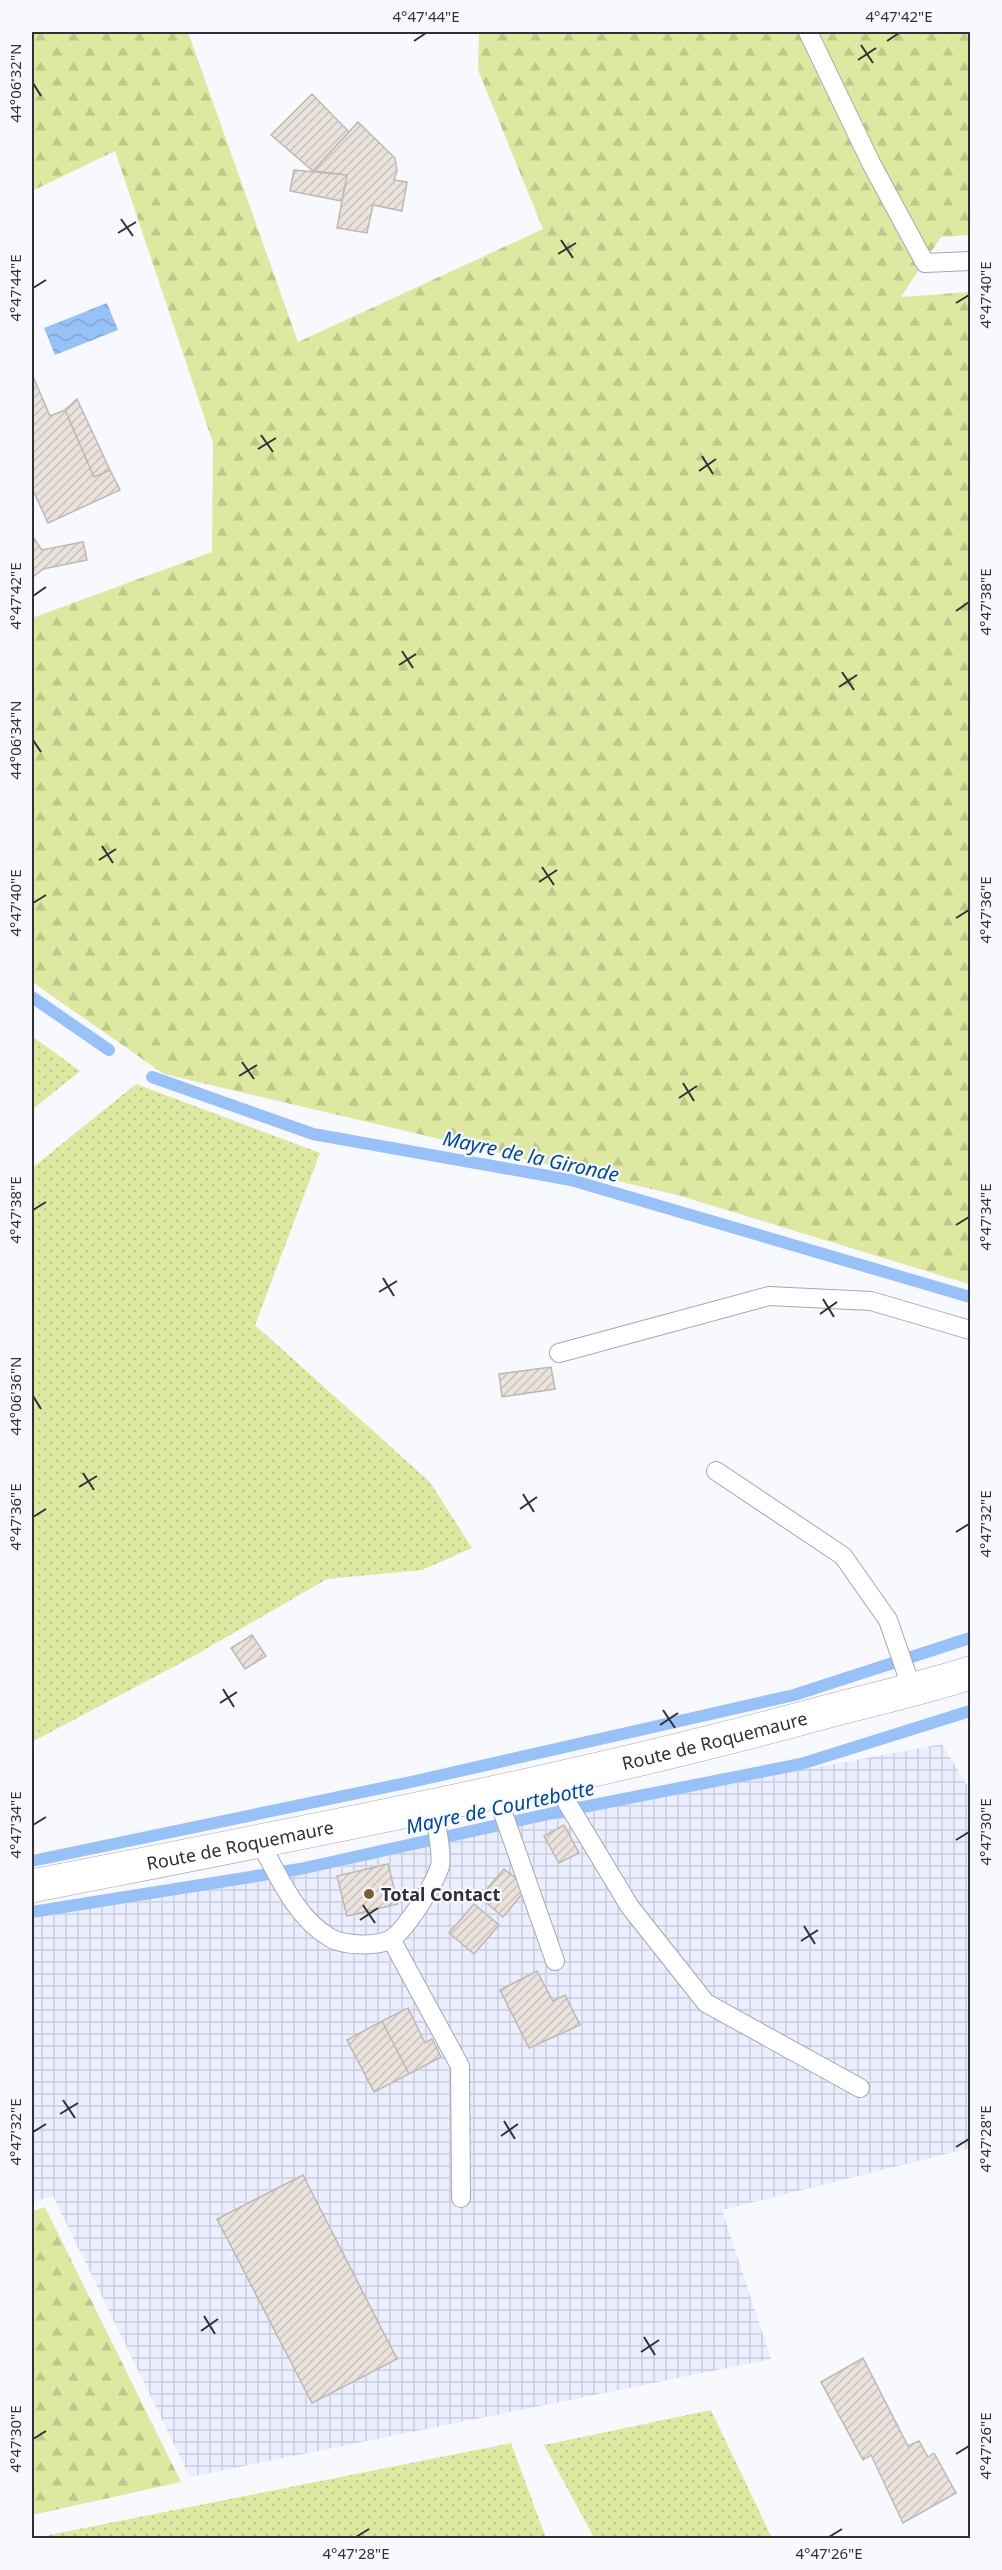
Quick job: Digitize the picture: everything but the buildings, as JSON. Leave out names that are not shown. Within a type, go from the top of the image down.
[{"type":"main road","name":"Route de Roquemaure","points":[[32,1886],[434,1807],[554,1780],[702,1745],[970,1672]]},
{"type":"lane","points":[[808,32],[871,163],[925,263],[970,261]]},
{"type":"lane","points":[[559,1353],[769,1296],[871,1301],[970,1330]]},
{"type":"lane","points":[[716,1471],[843,1556],[888,1620],[912,1689]]},
{"type":"lane","points":[[554,1780],[630,1907],[706,2003],[860,2088]]},
{"type":"lane","points":[[496,1793],[555,1961]]},
{"type":"lane","points":[[259,1841],[299,1910],[329,1938],[354,1946],[391,1939],[417,1910],[430,1890],[440,1864],[434,1807]]},
{"type":"lane","points":[[391,1939],[460,2066],[461,2198]]},
{"type":"shaded area","points":[[942,1744],[970,1790],[970,2148],[722,2210],[771,2359],[190,2477],[53,2196],[32,2202],[32,1913]]},
{"type":"green space","points":[[32,32],[188,32],[298,342],[543,229],[478,70],[479,32],[970,32],[970,235],[941,237],[901,297],[970,292],[969,1284],[677,1195],[164,1074],[32,982],[32,618],[212,552],[213,443],[115,151],[32,191]]},
{"type":"green space","points":[[32,1036],[80,1071],[32,1110]]},
{"type":"green space","points":[[136,1084],[320,1153],[255,1325],[430,1482],[472,1548],[422,1570],[327,1579],[192,1657],[32,1742],[32,1168]]},
{"type":"green space","points":[[45,2207],[181,2482],[32,2515],[32,2211]]},
{"type":"green space","points":[[711,2410],[772,2538],[594,2538],[544,2445]]},
{"type":"green space","points":[[511,2443],[546,2538],[34,2538]]},
{"type":"water","points":[[107,303],[118,330],[55,355],[44,328]]},
{"type":"waterway","name":"Mayre de la Gironde","points":[[32,997],[109,1050]]},
{"type":"waterway","name":"Mayre de la Gironde","points":[[152,1077],[313,1134],[571,1180],[970,1297]]},
{"type":"waterway","points":[[32,1861],[411,1782],[794,1695],[970,1638]]},
{"type":"waterway","name":"Mayre de Courtebotte","points":[[32,1912],[300,1869],[553,1813],[801,1764],[970,1711]]},
{"type":"place","name":"Total Contact","points":[[369,1894]]}]
